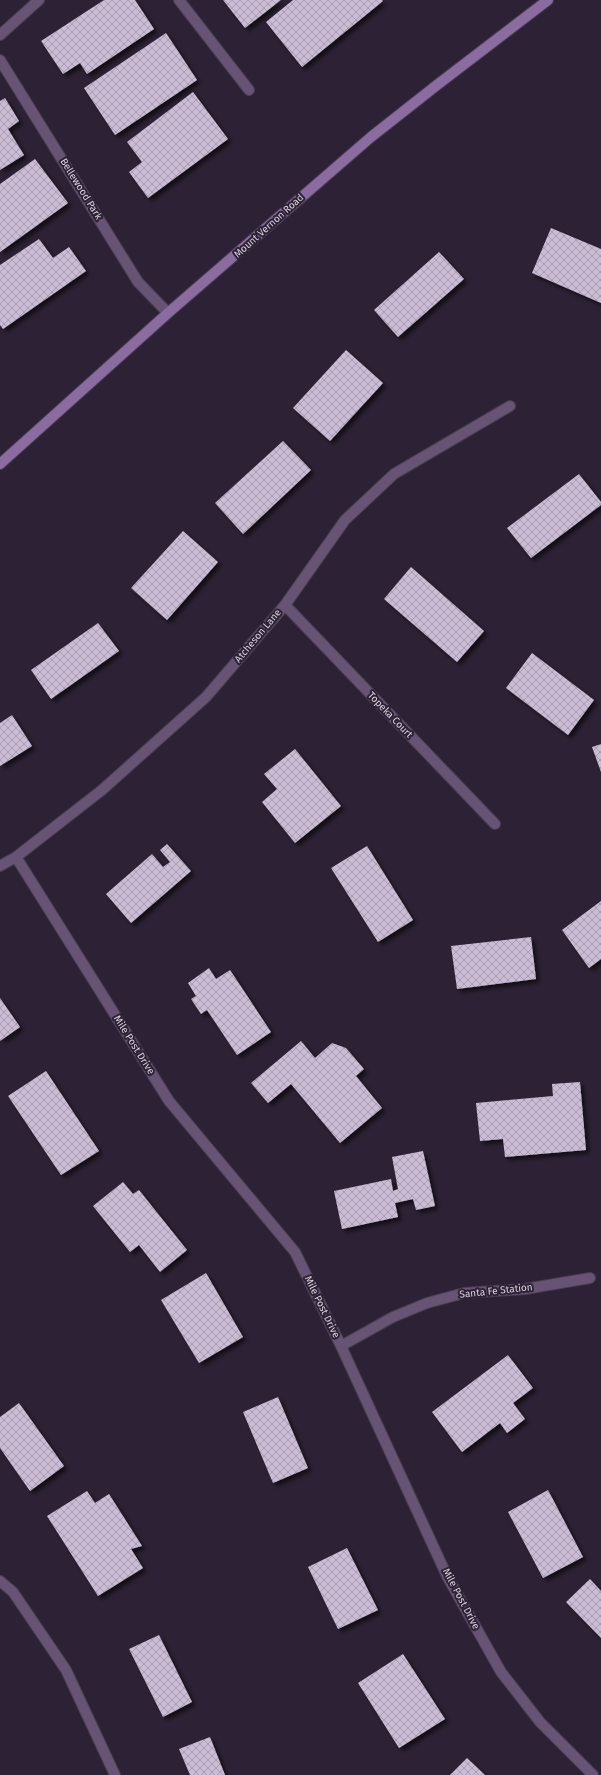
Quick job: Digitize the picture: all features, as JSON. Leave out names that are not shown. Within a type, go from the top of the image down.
[{"type":"street","points":[[0,35],[38,0]]},
{"type":"street","points":[[179,0],[250,90]]},
{"type":"street","name":"Mount Vernon Road","points":[[0,464],[168,313],[371,137],[548,0]]},
{"type":"street","name":"Bellewood Park","points":[[0,60],[138,282],[168,313]]},
{"type":"street","name":"Atcheson Lane","points":[[0,866],[16,857],[102,790],[206,697],[284,605],[345,520],[394,474],[510,406]]},
{"type":"street","name":"Topeka Court","points":[[284,605],[495,824]]},
{"type":"street","name":"Mile Post Drive","points":[[16,857],[169,1101],[296,1252],[447,1576],[501,1672],[540,1722],[594,1775]]},
{"type":"street","name":"Santa Fe Station","points":[[341,1346],[393,1317],[427,1303],[464,1293],[524,1289],[590,1278]]},
{"type":"street","points":[[0,1581],[13,1592],[66,1670],[115,1775]]},
{"type":"building","points":[[104,0],[135,0],[154,29],[87,74],[80,63],[63,74],[41,41]]},
{"type":"building","points":[[223,0],[281,0],[245,28]]},
{"type":"building","points":[[293,0],[383,1],[302,67],[266,22]]},
{"type":"building","points":[[166,33],[197,80],[115,135],[84,88]]},
{"type":"building","points":[[193,92],[228,139],[148,198],[129,172],[142,162],[127,142]]},
{"type":"building","points":[[5,98],[19,121],[8,129],[24,155],[0,170],[0,101]]},
{"type":"building","points":[[35,159],[68,203],[0,252],[0,184]]},
{"type":"building","points":[[551,228],[601,249],[601,303],[532,273]]},
{"type":"building","points":[[39,239],[53,258],[69,247],[86,271],[3,329],[0,325],[0,265]]},
{"type":"building","points":[[439,252],[464,279],[398,337],[374,310]]},
{"type":"building","points":[[346,350],[383,383],[330,441],[293,408]]},
{"type":"building","points":[[283,441],[311,470],[243,534],[215,503]]},
{"type":"building","points":[[579,474],[601,502],[601,505],[531,558],[507,528]]},
{"type":"building","points":[[183,531],[218,562],[167,620],[131,588]]},
{"type":"building","points":[[411,567],[484,631],[457,662],[384,599]]},
{"type":"building","points":[[98,623],[119,651],[51,699],[31,670]]},
{"type":"building","points":[[532,653],[594,700],[568,735],[506,688]]},
{"type":"building","points":[[12,715],[32,746],[0,766],[0,723]]},
{"type":"building","points":[[601,744],[601,772],[592,747]]},
{"type":"building","points":[[295,749],[341,806],[295,843],[262,802],[277,789],[264,774]]},
{"type":"building","points":[[167,844],[191,871],[131,923],[106,894],[152,854],[163,867],[170,862],[160,850]]},
{"type":"building","points":[[367,846],[413,920],[378,942],[331,868]]},
{"type":"building","points":[[601,901],[601,959],[589,968],[562,930]]},
{"type":"building","points":[[531,937],[536,979],[457,989],[451,946]]},
{"type":"building","points":[[209,968],[216,979],[230,970],[271,1032],[237,1055],[207,1010],[201,1014],[191,999],[196,996],[188,983]]},
{"type":"building","points":[[0,998],[20,1027],[0,1041]]},
{"type":"building","points":[[301,1041],[315,1058],[332,1043],[346,1048],[364,1069],[356,1076],[382,1108],[340,1143],[291,1084],[268,1103],[251,1083]]},
{"type":"building","points":[[46,1071],[99,1151],[61,1175],[8,1096]]},
{"type":"building","points":[[580,1082],[586,1150],[505,1157],[503,1139],[480,1141],[476,1103],[553,1096],[552,1084]]},
{"type":"building","points":[[423,1151],[435,1206],[416,1210],[413,1199],[395,1203],[398,1217],[342,1229],[334,1191],[391,1179],[393,1191],[398,1189],[392,1157]]},
{"type":"building","points":[[123,1182],[133,1194],[139,1190],[187,1250],[160,1272],[139,1245],[130,1252],[93,1206]]},
{"type":"building","points":[[206,1273],[243,1337],[199,1363],[161,1300]]},
{"type":"building","points":[[508,1355],[533,1388],[513,1403],[525,1419],[507,1433],[500,1423],[462,1452],[432,1412]]},
{"type":"building","points":[[278,1397],[308,1468],[273,1483],[243,1412]]},
{"type":"building","points":[[19,1403],[64,1466],[30,1491],[0,1448],[0,1417]]},
{"type":"building","points":[[548,1490],[583,1557],[543,1578],[508,1512]]},
{"type":"building","points":[[87,1491],[95,1503],[109,1494],[142,1546],[131,1549],[143,1568],[98,1596],[47,1516]]},
{"type":"building","points":[[347,1548],[378,1610],[338,1629],[308,1567]]},
{"type":"building","points":[[590,1579],[601,1591],[601,1638],[566,1602]]},
{"type":"building","points":[[159,1635],[192,1702],[163,1717],[129,1649]]},
{"type":"building","points":[[403,1654],[445,1719],[399,1748],[358,1683]]},
{"type":"building","points":[[210,1737],[225,1775],[190,1775],[179,1749]]},
{"type":"building","points":[[467,1758],[485,1775],[450,1775]]}]
